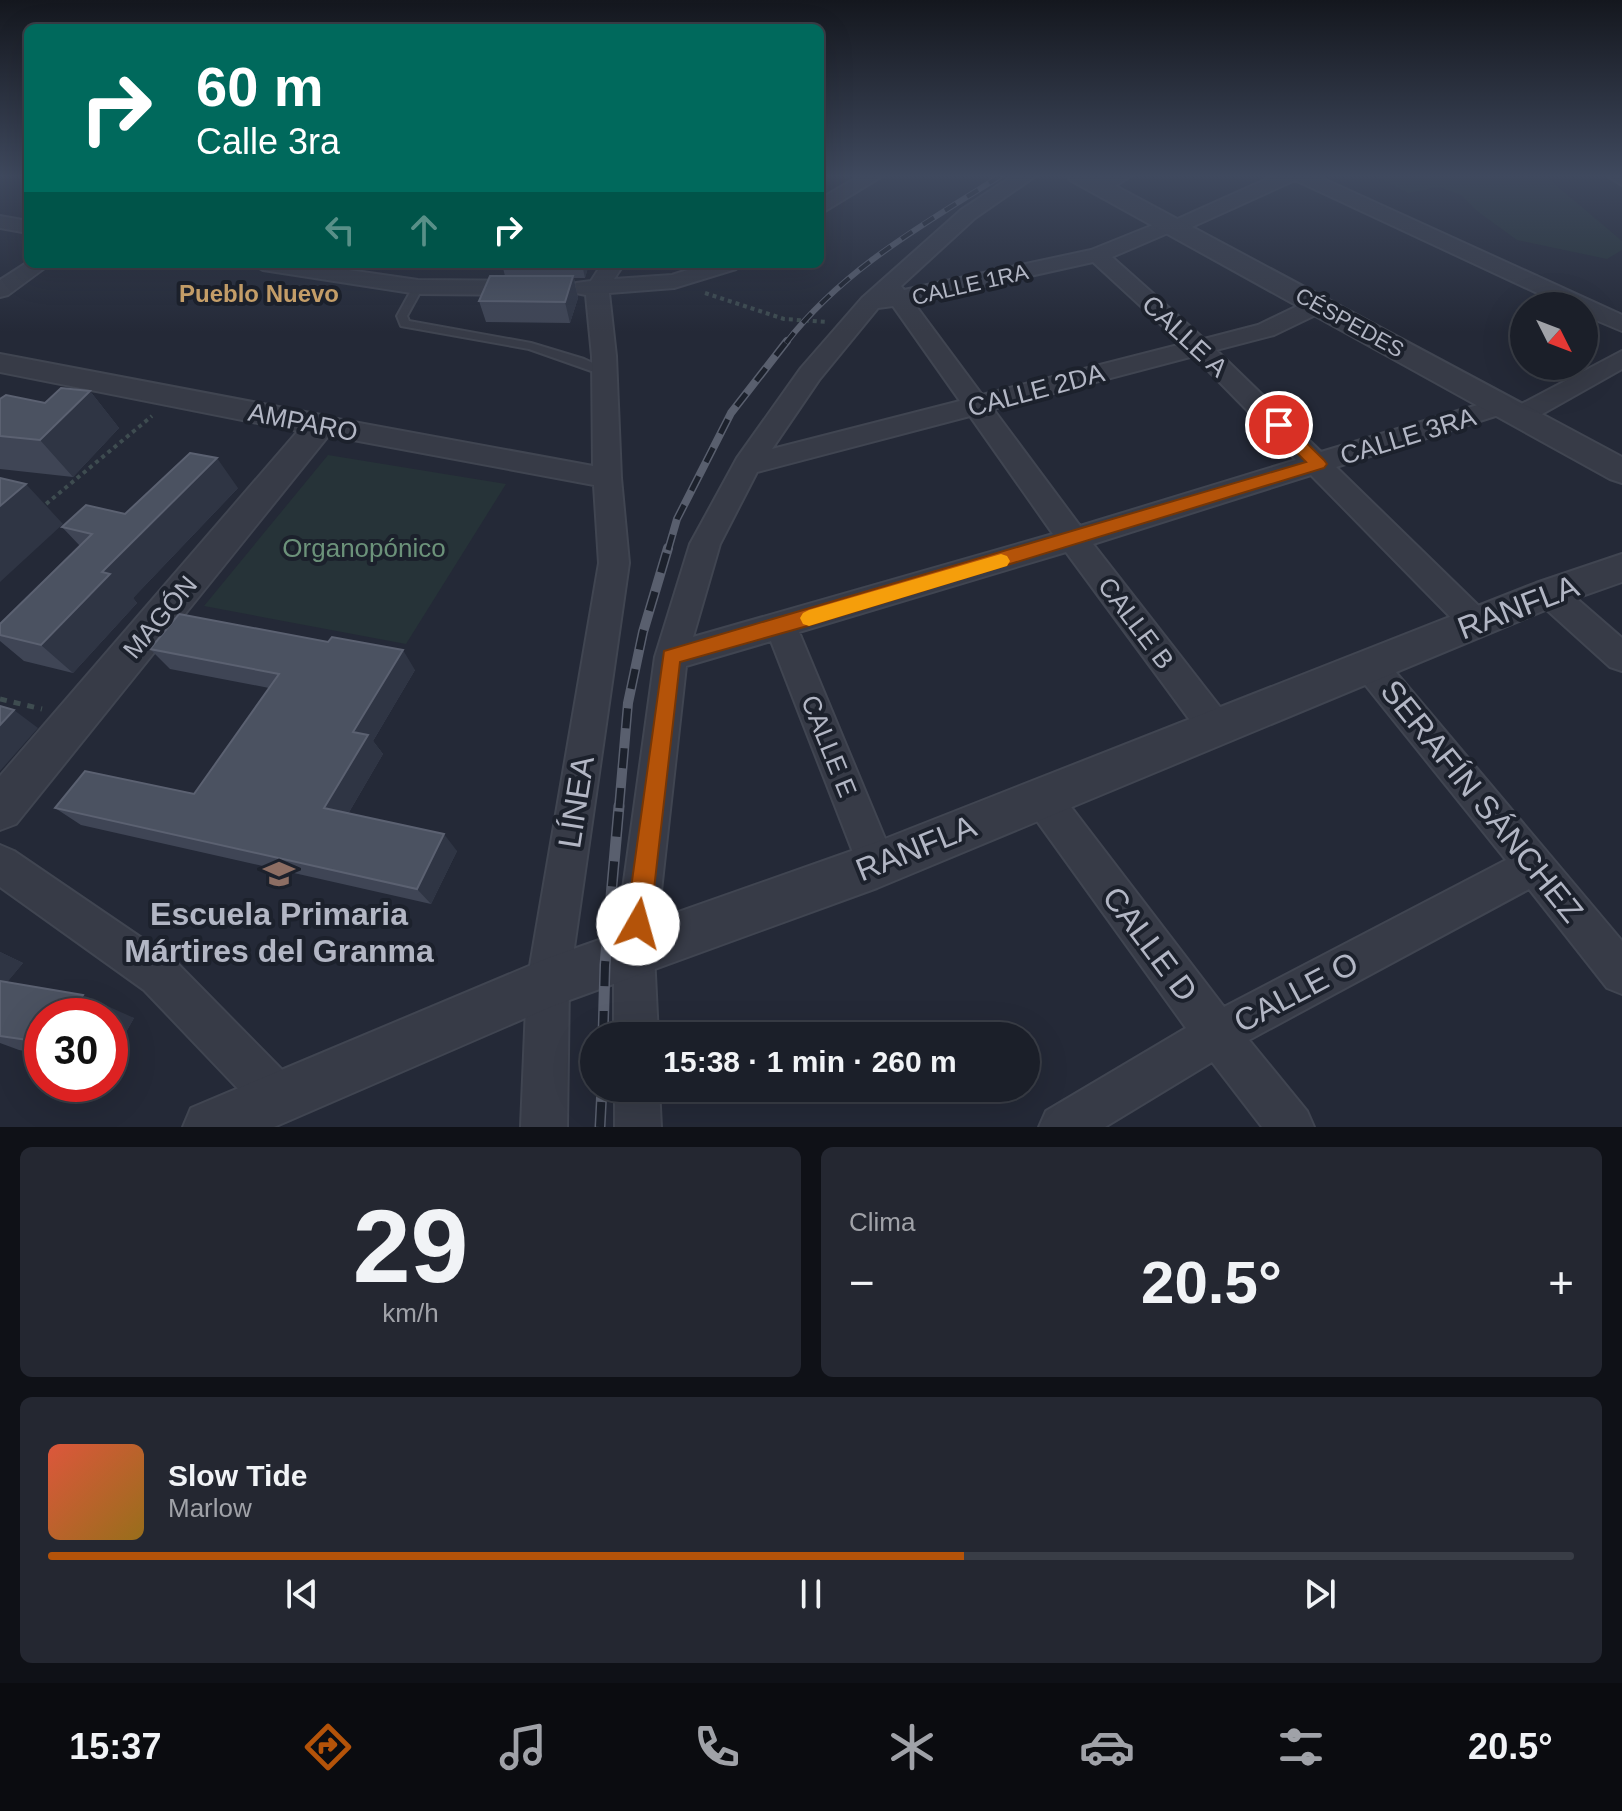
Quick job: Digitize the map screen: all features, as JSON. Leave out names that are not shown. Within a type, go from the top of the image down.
[{"type":"street","points":[[636,1022],[634,954],[671,657],[705,544],[747,465],[810,374],[954,228]]},
{"type":"street","name":"CALLE 1RA","points":[[877,303],[1097,255],[1164,228]]},
{"type":"street","name":"CÉSPEDES","points":[[1177,228],[1622,471]]},
{"type":"street","points":[[1414,228],[1554,292]]},
{"type":"street","name":"CALLE A","points":[[1097,255],[1199,347],[1476,623]]},
{"type":"street","points":[[0,290],[33,268]]},
{"type":"street","points":[[307,268],[418,287],[560,288],[674,281],[715,268]]},
{"type":"street","points":[[597,288],[610,268]]},
{"type":"street","name":"LÍNEA","points":[[544,1127],[548,983],[614,563],[597,288]]},
{"type":"street","name":"CALLE B","points":[[877,303],[977,406],[1215,727]]},
{"type":"street","name":"CALLE 2DA","points":[[747,465],[1266,330],[1320,304]]},
{"type":"street","points":[[1598,313],[1622,324]]},
{"type":"street","name":"CALLE 3RA","points":[[671,657],[1318,464],[1510,411],[1622,359]]},
{"type":"street","name":"AMPARO","points":[[0,363],[607,478]]},
{"type":"street","name":"MAGÓN","points":[[0,809],[321,425]]},
{"type":"street","name":"RANFLA","points":[[210,1127],[548,983],[877,865],[1549,593],[1622,568]]},
{"type":"street","points":[[1549,593],[1622,657]]},
{"type":"street","name":"CALLE E","points":[[781,626],[877,865]]},
{"type":"street","name":"SERAFÍN SÁNCHEZ","points":[[1371,667],[1622,973]]},
{"type":"street","name":"CALLE D","points":[[1042,798],[1217,1034],[1291,1127]]},
{"type":"street","points":[[0,864],[159,975],[278,1098]]},
{"type":"street","name":"CALLE O","points":[[1062,1127],[1217,1034],[1535,865]]},
{"type":"street","points":[[637,1102],[638,1127]]},
{"type":"lane","points":[[418,287],[402,316],[405,324],[508,338],[565,354],[604,371]]},
{"type":"path","points":[[674,281],[784,319],[877,303]]},
{"type":"path","points":[[35,513],[174,397]]},
{"type":"green space","points":[[1500,228],[1606,228],[1622,241],[1622,250],[1607,259],[1517,240]]},
{"type":"green space","name":"Organopónico","points":[[328,455],[506,484],[406,644],[204,606]]},
{"type":"building","points":[[490,276],[573,276],[565,302],[479,301]]},
{"type":"building","points":[[61,388],[90,391],[40,440],[0,436],[0,399],[6,395],[45,403]]},
{"type":"building","points":[[190,453],[217,458],[102,572],[110,574],[41,645],[0,635],[0,624],[92,534],[62,527],[86,505],[125,514]]},
{"type":"building","points":[[0,478],[26,484],[0,506]]},
{"type":"building","points":[[179,614],[328,642],[332,637],[403,650],[353,732],[368,735],[324,808],[444,834],[417,889],[55,808],[85,771],[194,794],[279,674],[150,649]]},
{"type":"building","points":[[0,706],[14,710],[0,725]]},
{"type":"building","points":[[0,981],[83,995],[81,998],[24,998],[24,1039],[0,1036]]},
{"type":"railway","points":[[786,343],[833,292],[918,228]]},
{"type":"railway","points":[[668,550],[677,519],[731,413],[787,341]]},
{"type":"railway","points":[[619,808],[628,703],[643,632],[668,548]]},
{"type":"railway","points":[[603,1022],[605,965],[619,806]]},
{"type":"railway","points":[[600,1127],[601,1102]]},
{"type":"slow traffic","points":[[809,618],[1001,561]]},
{"type":"place","name":"Escuela Primaria Mártires del Granma","points":[[279,874]]},
{"type":"district","name":"Pueblo Nuevo","points":[[259,294]]},
{"type":"route","points":[[638,924],[671,657],[811,618],[1318,464],[1279,425]]}]
